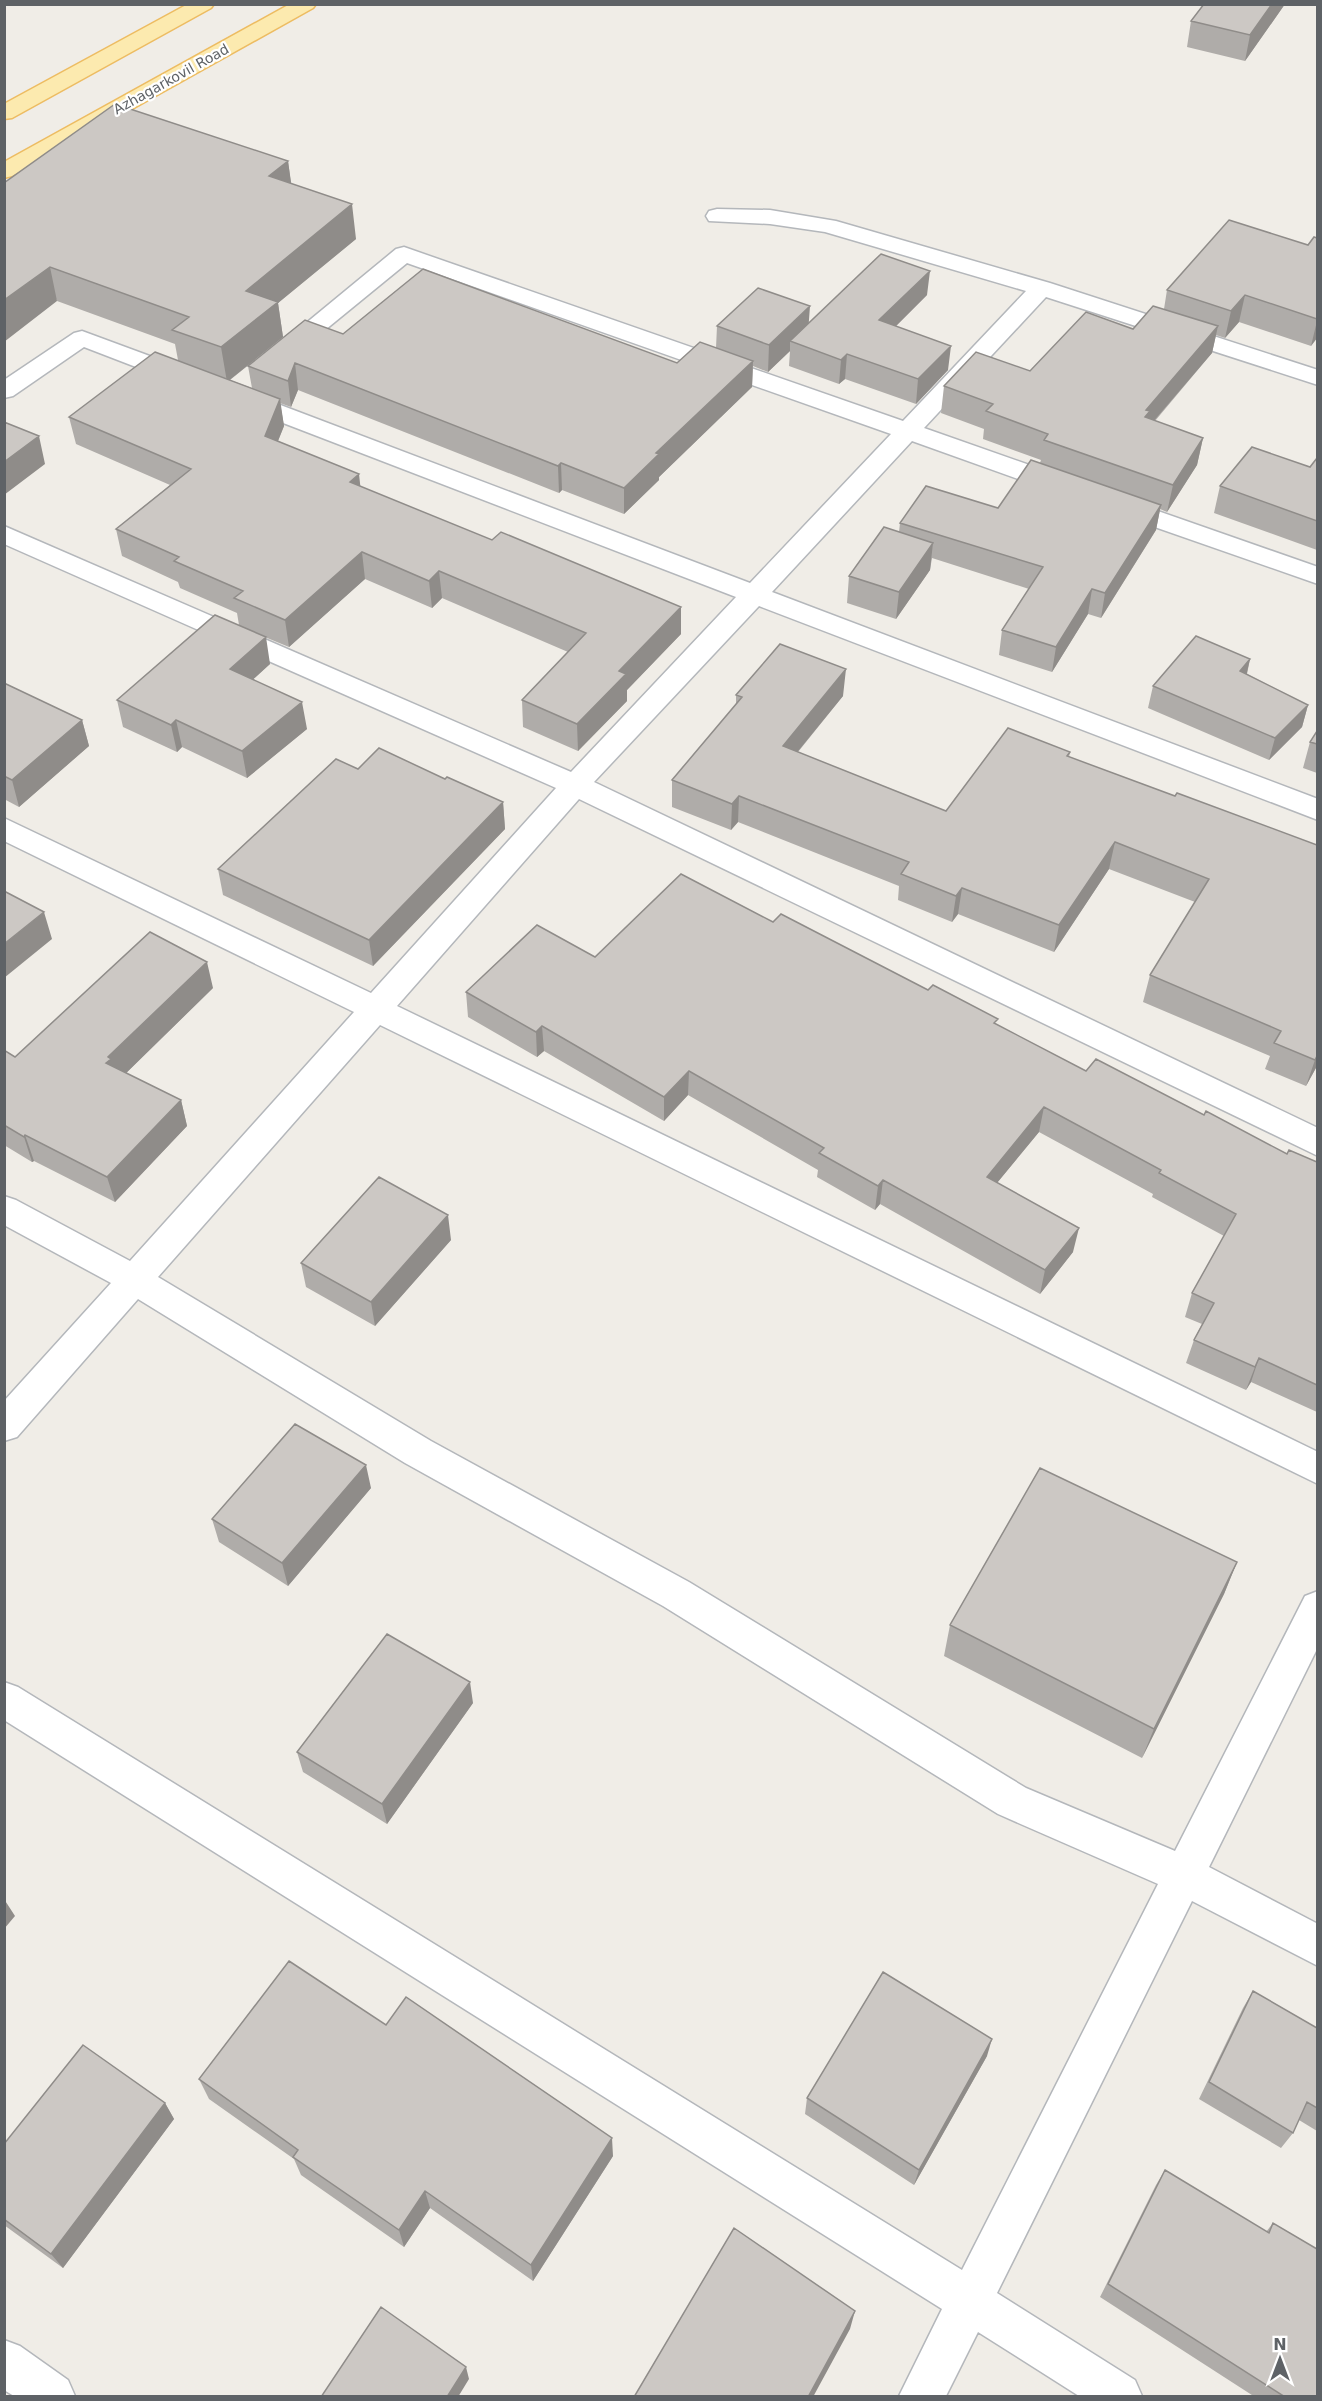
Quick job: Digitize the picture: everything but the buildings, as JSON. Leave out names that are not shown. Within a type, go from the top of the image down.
[{"type":"main road","points":[[4,114],[204,4]]},
{"type":"main road","name":"Azhagarkovil Road","points":[[4,171],[306,4]]},
{"type":"street","points":[[717,216],[770,218],[828,226],[1042,288],[1317,378]]},
{"type":"street","points":[[235,383],[405,254],[909,430],[1317,576]]},
{"type":"street","points":[[4,1426],[377,1010],[575,784],[1042,288]]},
{"type":"street","points":[[4,391],[82,339],[235,383],[754,594],[1317,810]]},
{"type":"street","points":[[4,534],[575,784],[1317,1143]]},
{"type":"street","points":[[4,828],[1317,1469]]},
{"type":"street","points":[[4,1209],[135,1280],[418,1452],[676,1594],[1012,1801],[1184,1875],[1317,1946]]},
{"type":"street","points":[[922,2397],[1317,1608]]},
{"type":"street","points":[[4,1699],[970,2301],[1119,2397]]},
{"type":"street","points":[[4,2362],[52,2397]]}]
